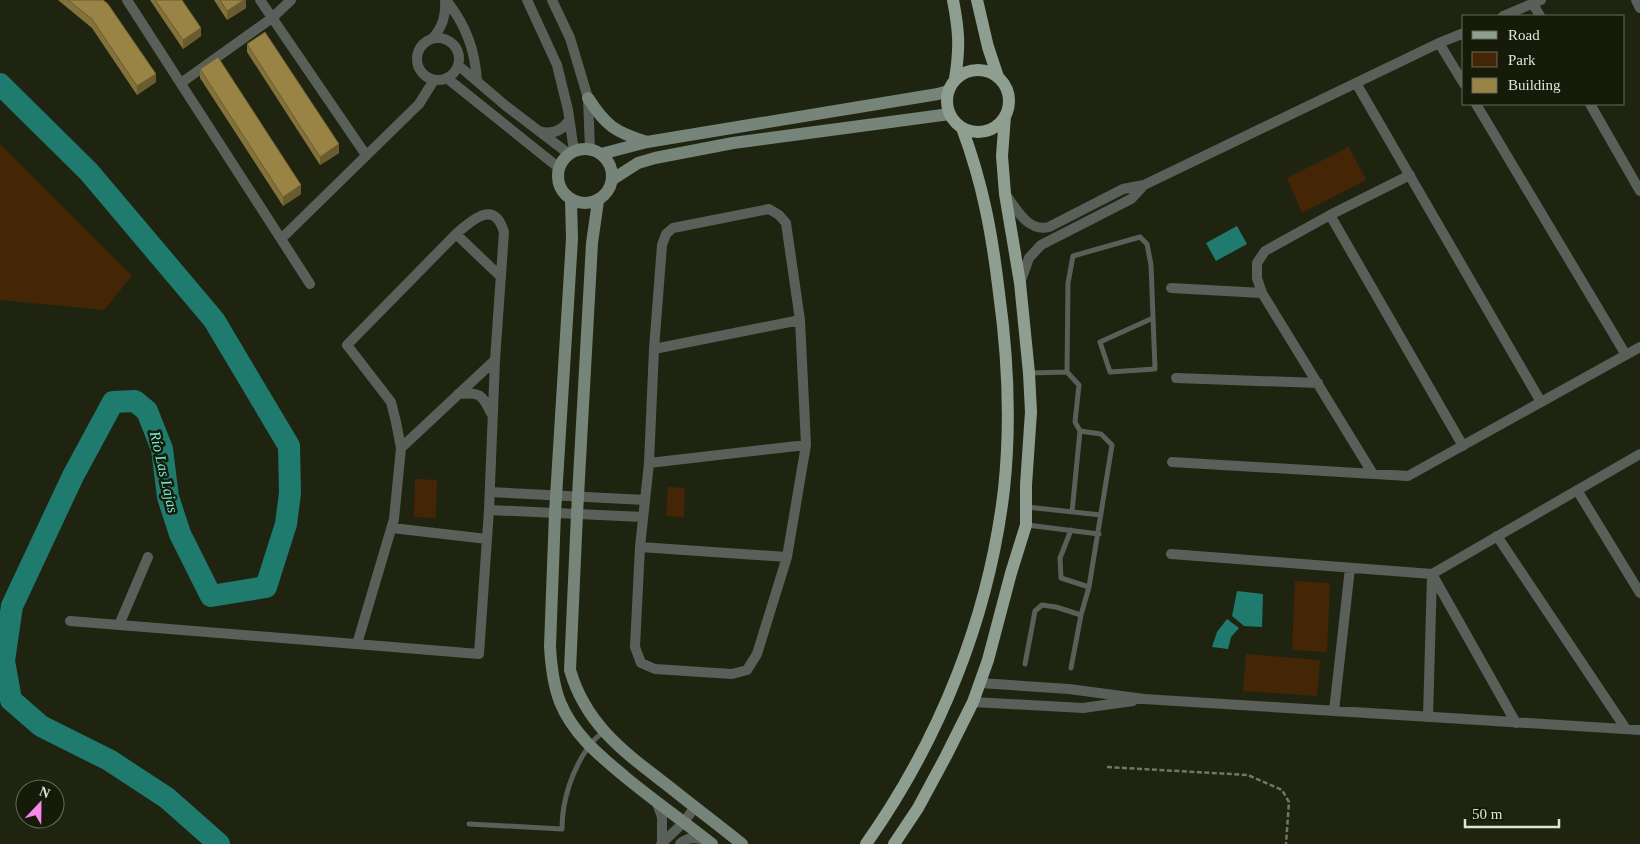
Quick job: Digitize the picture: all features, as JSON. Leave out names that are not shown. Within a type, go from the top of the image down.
[{"type":"main road","points":[[953,0],[959,33],[959,56],[955,79],[948,91],[947,107],[950,114],[962,128],[972,132],[992,129],[1000,124],[1005,116]]},
{"type":"main road","points":[[894,844],[918,808],[946,756],[980,683],[1026,525],[1026,485],[1031,412],[1029,373],[1020,283],[1005,194],[1002,156],[1005,116],[1010,100],[1008,91],[998,77],[988,47],[977,0]]},
{"type":"main road","points":[[955,79],[963,73],[972,70],[990,72],[998,77]]},
{"type":"main road","points":[[866,844],[903,788],[926,746],[953,689],[971,636],[991,564],[1004,489],[1008,419],[1005,337],[986,207],[975,164],[962,128]]},
{"type":"street","points":[[127,0],[310,284]]},
{"type":"street","points":[[260,0],[366,155]]},
{"type":"street","points":[[181,83],[272,18],[291,0]]},
{"type":"street","points":[[445,0],[444,20],[440,30],[433,38],[422,45],[417,57],[420,70],[428,78],[434,80],[448,79],[457,71],[459,54],[468,35]]},
{"type":"street","points":[[445,0],[468,35],[473,50],[477,81]]},
{"type":"street","points":[[527,0],[557,65],[564,89],[569,120],[571,153],[559,168],[559,186],[571,200],[580,204],[589,204],[598,201],[611,188],[612,170],[608,161],[596,152],[588,98],[570,38],[552,0]]},
{"type":"street","points":[[1636,0],[1640,8]]},
{"type":"street","points":[[1505,15],[1537,2],[1540,15]]},
{"type":"street","points":[[1005,194],[1018,212],[1032,226],[1049,227],[1124,189],[1144,185],[1439,43],[1462,34]]},
{"type":"street","points":[[433,38],[440,38],[452,43],[459,54]]},
{"type":"street","points":[[1439,43],[1462,81]]},
{"type":"street","points":[[459,66],[538,130],[571,153],[596,152],[948,91]]},
{"type":"street","points":[[448,79],[559,168]]},
{"type":"street","points":[[281,239],[419,104],[434,80]]},
{"type":"street","points":[[1356,83],[1541,402]]},
{"type":"street","points":[[588,98],[599,116],[611,127],[626,135],[647,142]]},
{"type":"street","points":[[1477,105],[1626,355]]},
{"type":"street","points":[[1591,105],[1640,191]]},
{"type":"street","points":[[613,179],[638,163],[655,158],[734,143],[950,114]]},
{"type":"street","points":[[510,128],[520,116]]},
{"type":"street","points":[[538,130],[547,133],[556,132],[564,128],[569,120]]},
{"type":"street","points":[[1373,474],[1262,293],[1257,278],[1257,264],[1266,251],[1330,215],[1410,175]]},
{"type":"street","points":[[1020,283],[1030,258],[1048,240],[1131,198],[1144,185]]},
{"type":"street","points":[[571,200],[572,239],[555,513],[550,646],[551,666],[560,703],[571,722],[589,746],[656,803],[709,842]]},
{"type":"street","points":[[598,201],[592,243],[570,670],[576,690],[585,707],[603,731],[630,756],[742,844]]},
{"type":"street","points":[[769,209],[779,215],[786,224],[800,320],[806,445],[787,557],[757,654],[747,670],[732,674],[655,669],[641,663],[635,647],[640,547],[649,463],[654,349],[662,245],[666,234],[674,228],[769,209]]},
{"type":"street","points":[[70,621],[479,654],[490,510],[495,360],[504,232],[501,222],[494,215],[485,214],[475,217],[456,234],[347,346],[391,402],[400,448],[392,528],[356,644]]},
{"type":"street","points":[[1330,215],[1463,446]]},
{"type":"street","points":[[1044,228],[1048,240]]},
{"type":"street","points":[[456,234],[501,277]]},
{"type":"street","points":[[1171,288],[1262,293]]},
{"type":"street","points":[[654,349],[800,320]]},
{"type":"street","points":[[1172,462],[1408,476],[1640,347]]},
{"type":"street","points":[[400,448],[495,360]]},
{"type":"street","points":[[1176,378],[1318,383]]},
{"type":"street","points":[[458,394],[474,393],[479,395],[488,404],[493,417]]},
{"type":"street","points":[[649,463],[806,445]]},
{"type":"street","points":[[1171,554],[1432,574],[1640,454]]},
{"type":"street","points":[[1577,490],[1640,593]]},
{"type":"street","points":[[490,492],[645,500]]},
{"type":"street","points":[[490,510],[643,517]]},
{"type":"street","points":[[392,528],[487,539]]},
{"type":"street","points":[[1497,536],[1626,729]]},
{"type":"street","points":[[640,547],[787,557]]},
{"type":"street","points":[[119,625],[148,557]]},
{"type":"street","points":[[1334,711],[1350,568]]},
{"type":"street","points":[[1428,717],[1432,574]]},
{"type":"street","points":[[1432,574],[1516,723]]},
{"type":"street","points":[[980,683],[1069,689],[1144,699],[1640,730]]},
{"type":"street","points":[[972,702],[1083,708],[1144,699]]},
{"type":"street","points":[[656,803],[662,817],[662,844]]},
{"type":"street","points":[[662,844],[684,823],[695,807]]},
{"type":"street","points":[[680,844],[687,839],[696,838],[709,842]]},
{"type":"lane","points":[[1072,512],[1080,431],[1075,422],[1080,385],[1067,372],[1068,283],[1073,256],[1140,237],[1147,244],[1151,265],[1156,369],[1110,372],[1100,342],[1153,318]]},
{"type":"lane","points":[[1029,373],[1067,372]]},
{"type":"lane","points":[[1071,668],[1081,615],[1089,587],[1112,445],[1101,434],[1080,431]]},
{"type":"lane","points":[[1026,506],[1102,515]]},
{"type":"lane","points":[[1026,525],[1098,534]]},
{"type":"lane","points":[[1071,530],[1060,558],[1061,578],[1089,587]]},
{"type":"lane","points":[[1026,664],[1035,612],[1042,605],[1056,607],[1081,615]]},
{"type":"lane","points":[[469,824],[562,829],[562,814],[570,783],[589,746],[603,731]]},
{"type":"path","points":[[1107,767],[1248,776],[1282,790],[1289,802],[1286,844]]},
{"type":"green space","points":[[0,144],[132,276],[104,310],[0,300]]},
{"type":"green space","points":[[1349,147],[1366,180],[1302,213],[1287,178]]},
{"type":"green space","points":[[415,479],[437,480],[436,518],[414,517]]},
{"type":"green space","points":[[668,487],[685,488],[684,517],[666,516]]},
{"type":"green space","points":[[1295,581],[1330,583],[1327,652],[1292,650]]},
{"type":"green space","points":[[1246,654],[1320,660],[1317,696],[1243,691]]},
{"type":"water","points":[[1237,226],[1247,244],[1216,261],[1206,243]]},
{"type":"water","points":[[1237,591],[1263,594],[1262,627],[1244,626],[1232,616]]},
{"type":"water","points":[[1227,619],[1239,628],[1231,637],[1228,649],[1212,647],[1217,632]]},
{"type":"building","points":[[68,0],[103,0],[108,4],[156,74],[137,86],[92,19]]},
{"type":"building","points":[[155,0],[182,0],[201,28],[183,40]]},
{"type":"building","points":[[220,0],[244,0],[227,11]]},
{"type":"building","points":[[265,32],[339,144],[320,157],[247,44]]},
{"type":"building","points":[[218,57],[301,185],[283,197],[200,69]]},
{"type":"waterway","name":"Río Las Lajas","points":[[0,84],[89,172],[214,320],[289,446],[290,493],[286,524],[266,587],[211,596],[180,534],[168,497],[162,449],[147,411],[135,401],[113,402],[73,476],[12,606],[4,661],[11,700],[41,726],[109,760],[167,798],[219,844]]}]
